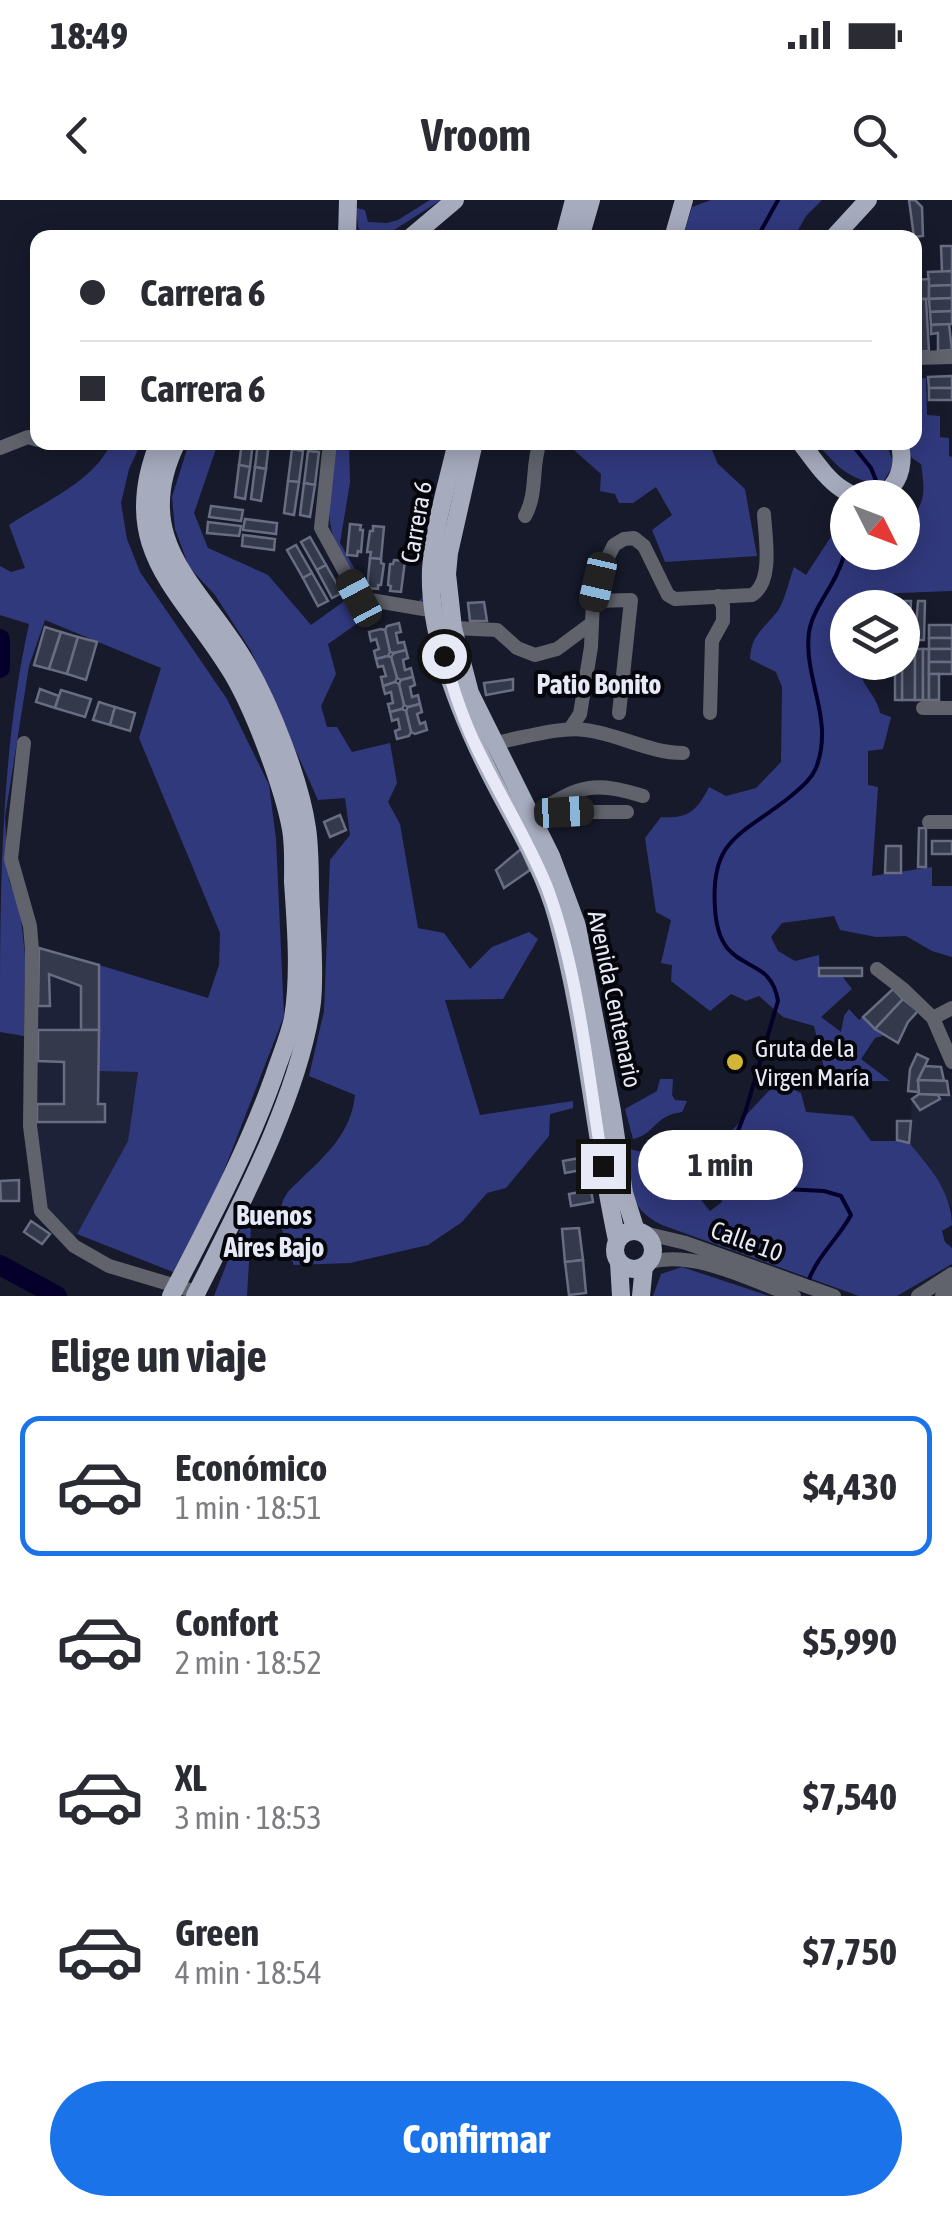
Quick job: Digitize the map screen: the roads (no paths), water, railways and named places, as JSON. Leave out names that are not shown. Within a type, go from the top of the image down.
[{"type":"main road","points":[[348,200],[349,230]]},
{"type":"main road","points":[[419,230],[455,200]]},
{"type":"main road","points":[[567,230],[574,200]]},
{"type":"main road","points":[[582,230],[591,200]]},
{"type":"main road","points":[[675,230],[684,200]]},
{"type":"main road","points":[[840,230],[868,200]]},
{"type":"main road","points":[[156,450],[146,492],[148,538],[161,574],[234,675],[276,774],[291,830],[295,914],[296,994],[292,1022],[242,1155],[174,1291]]},
{"type":"main road","points":[[175,450],[163,490],[164,535],[175,564],[248,666],[293,774],[307,828],[313,951],[310,1013],[288,1093],[195,1294]]},
{"type":"main road","name":"Carrera 6","points":[[456,450],[433,551],[432,593],[447,617],[456,700],[476,747],[532,852],[557,916],[618,1240]]},
{"type":"main road","name":"Avenida Centenario","points":[[472,450],[449,553],[447,617],[470,693],[493,743],[534,814],[576,926],[624,1193],[640,1232]]},
{"type":"main road","points":[[806,450],[841,488],[866,498],[894,486],[902,472],[900,450]]},
{"type":"main road","points":[[621,1296],[615,1252],[618,1240],[626,1233],[640,1232],[653,1247],[642,1296]]},
{"type":"main road","points":[[619,1262],[628,1268],[647,1264]]},
{"type":"street","points":[[922,358],[952,357]]},
{"type":"street","points":[[0,448],[30,438]]},
{"type":"street","points":[[329,450],[320,528],[359,598],[497,630],[518,648],[535,655],[557,648],[592,623]]},
{"type":"street","points":[[525,516],[532,504],[539,450]]},
{"type":"street","points":[[570,729],[580,714],[593,601],[614,545],[624,538],[634,538],[644,546],[668,595],[676,599],[752,595],[759,591],[764,579],[764,514]]},
{"type":"street","points":[[710,713],[712,640],[724,621],[718,596]]},
{"type":"street","points":[[593,601],[631,600],[619,714]]},
{"type":"street","points":[[923,708],[952,708]]},
{"type":"street","points":[[493,743],[570,729],[619,736],[656,751],[684,752]]},
{"type":"street","points":[[24,743],[11,859],[30,926],[30,1126],[40,1211],[74,1246],[109,1266],[174,1291],[195,1294]]},
{"type":"street","points":[[534,814],[580,788],[601,786],[642,796]]},
{"type":"street","points":[[534,814],[627,812]]},
{"type":"street","points":[[929,822],[952,822]]},
{"type":"street","points":[[877,970],[933,1018],[952,1062]]},
{"type":"street","points":[[933,1018],[952,1008]]},
{"type":"street","name":"Calle 10","points":[[640,1232],[686,1243],[794,1296]]},
{"type":"street","name":"Calle 10","points":[[647,1264],[679,1258],[834,1296]]},
{"type":"street","points":[[918,1296],[952,1274]]},
{"type":"street","points":[[942,1296],[952,1290]]},
{"type":"waterway","points":[[761,230],[778,200]]},
{"type":"waterway","points":[[856,450],[876,480]]},
{"type":"waterway","points":[[808,1282],[851,1215],[841,1196],[785,1189],[737,1166],[732,1146],[778,1001],[765,975],[725,946],[715,908],[715,884],[718,866],[733,840],[798,790],[816,768],[822,733],[810,666],[809,632],[838,570]]},
{"type":"waterway","points":[[0,639],[0,668]]},
{"type":"waterway","points":[[0,1265],[57,1296]]},
{"type":"place","name":"Gruta de la Virgen María","points":[[735,1062]]},
{"type":"district","name":"Patio Bonito","points":[[599,684]]},
{"type":"district","name":"Buenos Aires Bajo","points":[[274,1231]]}]
